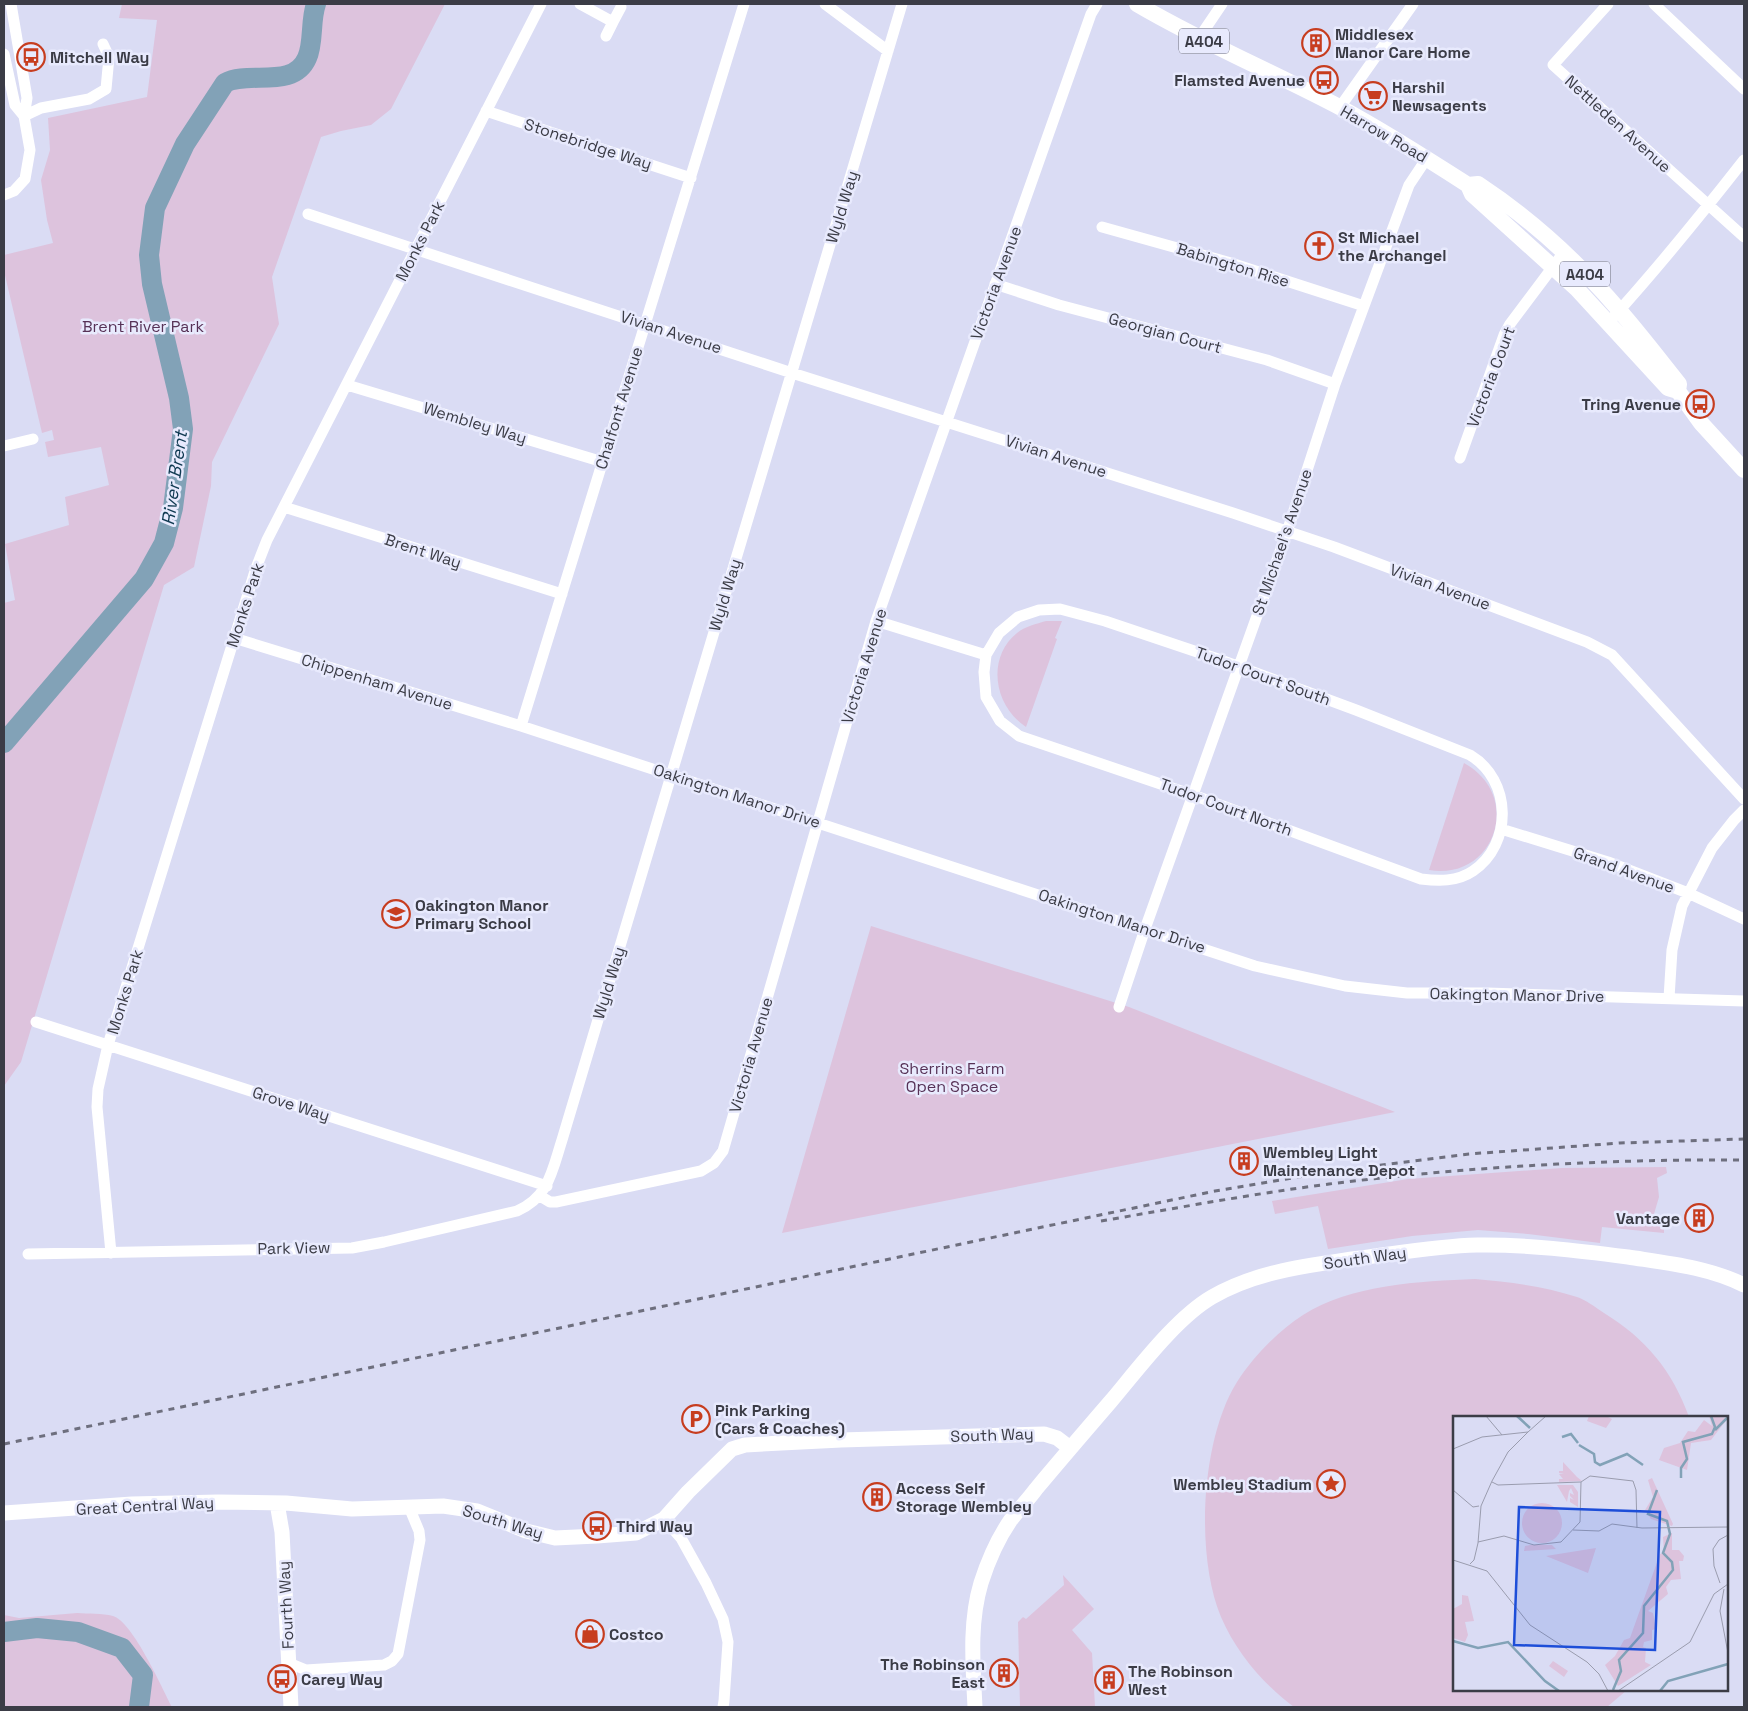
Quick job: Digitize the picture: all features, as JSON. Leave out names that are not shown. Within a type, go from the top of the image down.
[{"type":"main road","name":"Harrow Road","points":[[1137,4],[1199,38],[1340,107],[1427,158],[1468,185],[1472,194],[1553,266],[1614,316]]},
{"type":"main road","name":"Harrow Road","points":[[1468,185],[1478,184],[1507,203],[1564,252],[1614,316],[1679,384],[1678,391],[1701,423],[1744,470]]},
{"type":"main road","name":"South Way","points":[[282,1503],[352,1509],[443,1506],[477,1511],[526,1531],[555,1538],[597,1536],[636,1533],[664,1519],[688,1492],[732,1449],[744,1445],[1044,1434],[1057,1438],[1070,1448],[1177,1325],[1194,1309],[1233,1286],[1277,1271],[1300,1266],[1477,1245],[1652,1260],[1712,1272],[1744,1285]]},
{"type":"main road","points":[[975,1707],[973,1630],[981,1584],[991,1556],[1010,1521],[1070,1448]]},
{"type":"main road","name":"Great Central Way","points":[[4,1513],[132,1504],[282,1503]]},
{"type":"main road","name":"Fourth Way","points":[[282,1503],[291,1707]]},
{"type":"street","points":[[4,195],[14,191],[26,178],[30,150],[24,116],[27,98],[11,4]]},
{"type":"street","name":"Monks Park","points":[[111,1253],[97,1107],[98,1089],[108,1045],[256,568],[267,540],[541,4]]},
{"type":"street","points":[[580,4],[613,22]]},
{"type":"street","name":"Chalfont Avenue","points":[[521,726],[744,4]]},
{"type":"street","points":[[825,4],[888,51]]},
{"type":"street","name":"Wyld Way","points":[[547,1186],[902,4]]},
{"type":"street","name":"Victoria Avenue","points":[[540,1196],[550,1202],[560,1201],[701,1171],[719,1158],[727,1142],[876,621],[1075,59],[1097,4]]},
{"type":"street","points":[[1199,38],[1222,4]]},
{"type":"street","points":[[1340,107],[1413,4]]},
{"type":"street","name":"Nettleden Avenue","points":[[1608,4],[1553,65],[1744,237]]},
{"type":"street","points":[[1654,4],[1744,89]]},
{"type":"street","points":[[606,36],[622,7]]},
{"type":"street","points":[[24,116],[42,108],[89,99],[106,89],[109,57],[103,44]]},
{"type":"street","points":[[4,54],[6,82],[15,104],[24,116]]},
{"type":"street","name":"Stonebridge Way","points":[[486,111],[690,178]]},
{"type":"street","name":"St Michael's Avenue","points":[[1119,1006],[1287,532],[1335,384],[1409,186],[1427,158]]},
{"type":"street","points":[[1614,316],[1709,205],[1744,160]]},
{"type":"street","name":"Vivian Avenue","points":[[308,214],[1287,532],[1587,642],[1612,655],[1744,799]]},
{"type":"street","name":"Babington Rise","points":[[1102,227],[1231,263],[1364,306]]},
{"type":"street","name":"Victoria Court","points":[[1460,458],[1504,335],[1510,324],[1564,252]]},
{"type":"street","name":"Georgian Court","points":[[995,284],[1059,304],[1266,360],[1335,384]]},
{"type":"street","name":"Wembley Way","points":[[347,385],[603,462]]},
{"type":"street","points":[[4,446],[33,438]]},
{"type":"street","name":"Brent Way","points":[[284,507],[562,594]]},
{"type":"street","name":"Tudor Court South","points":[[986,655],[1000,633],[1018,617],[1039,610],[1060,609],[1105,620],[1218,658],[1409,730],[1475,758],[1487,768],[1497,784],[1503,810],[1501,829]]},
{"type":"street","points":[[876,621],[986,655]]},
{"type":"street","name":"Chippenham Avenue","points":[[234,638],[521,726]]},
{"type":"street","name":"Tudor Court North","points":[[986,655],[984,672],[986,697],[1000,721],[1019,736],[1193,795],[1421,879],[1442,881],[1460,878],[1472,872],[1494,849],[1501,829]]},
{"type":"street","name":"Oakington Manor Drive","points":[[521,726],[1255,966],[1345,986],[1407,993],[1487,993],[1744,1001]]},
{"type":"street","points":[[1669,998],[1670,966],[1682,906],[1712,848],[1744,810]]},
{"type":"street","name":"Grand Avenue","points":[[1501,829],[1608,862],[1688,893],[1744,920]]},
{"type":"street","name":"Grove Way","points":[[36,1022],[547,1186]]},
{"type":"street","name":"Park View","points":[[28,1254],[362,1247],[508,1214],[524,1208],[540,1196],[547,1186]]},
{"type":"street","points":[[289,1663],[306,1670],[384,1665],[392,1661],[398,1654],[420,1540],[419,1531],[409,1507]]},
{"type":"street","points":[[664,1519],[681,1538],[706,1583],[722,1619],[728,1642],[723,1707]]},
{"type":"green space","name":"Brent River Park","points":[[122,4],[445,4],[391,109],[371,125],[321,137],[272,277],[279,324],[212,462],[211,486],[194,567],[164,585],[21,1062],[4,1086],[4,603],[15,600],[5,544],[69,525],[65,497],[109,485],[101,447],[48,457],[45,442],[54,440],[52,430],[42,433],[4,271],[4,255],[53,243],[47,220],[41,180],[50,150],[48,118],[147,97],[157,20],[119,18]]},
{"type":"green space","points":[[1046,621],[1062,621],[1026,727],[1015,718],[1001,695],[998,668],[1001,655],[1007,643],[1017,633],[1027,627]]},
{"type":"green space","points":[[1464,763],[1482,778],[1493,795],[1497,814],[1494,833],[1485,850],[1471,863],[1452,870],[1429,870]]},
{"type":"green space","name":"Sherrins Farm Open Space","points":[[871,926],[1129,1007],[1395,1112],[782,1233]]},
{"type":"green space","points":[[1666,1167],[1667,1173],[1657,1178],[1659,1197],[1654,1214],[1664,1223],[1664,1233],[1602,1227],[1600,1243],[1478,1230],[1412,1236],[1328,1249],[1318,1206],[1275,1214],[1272,1201],[1408,1179],[1562,1168]]},
{"type":"green space","name":"Wembley Stadium","points":[[1475,1279],[1514,1283],[1552,1290],[1584,1300],[1633,1334],[1656,1357],[1666,1370],[1689,1416],[1453,1416],[1453,1691],[1626,1691],[1607,1707],[1294,1707],[1261,1678],[1234,1643],[1221,1617],[1207,1562],[1206,1498],[1209,1465],[1216,1434],[1225,1406],[1237,1382],[1258,1354],[1284,1329],[1321,1305],[1342,1297],[1386,1286]]},
{"type":"green space","points":[[1063,1575],[1094,1609],[1072,1630],[1092,1653],[1095,1707],[1020,1707],[1018,1622],[1023,1617],[1026,1619],[1064,1585]]},
{"type":"green space","points":[[77,1613],[109,1615],[121,1621],[138,1642],[172,1707],[4,1707],[4,1615],[19,1618]]},
{"type":"waterway","name":"River Brent","points":[[4,743],[144,579],[164,543],[173,508],[183,429],[179,398],[152,284],[149,255],[155,208],[185,144],[225,83],[246,78],[281,77],[292,74],[300,68],[309,52],[316,4]]},
{"type":"waterway","name":"River Brent","points":[[4,1632],[37,1628],[78,1632],[122,1648],[143,1675],[139,1707]]},
{"type":"railway","points":[[4,1444],[1215,1191],[1341,1170],[1469,1154],[1620,1143],[1744,1139]]},
{"type":"railway","points":[[1101,1221],[1300,1188],[1433,1173],[1536,1165],[1744,1160]]},
{"type":"place","name":"Middlesex Manor Care Home","points":[[1316,43]]},
{"type":"place","name":"Mitchell Way","points":[[31,57]]},
{"type":"place","name":"Flamsted Avenue","points":[[1324,80]]},
{"type":"place","name":"Harshil Newsagents","points":[[1373,96]]},
{"type":"place","name":"St Michael the Archangel","points":[[1319,246]]},
{"type":"place","name":"Tring Avenue","points":[[1700,404]]},
{"type":"place","name":"Oakington Manor Primary School","points":[[396,914]]},
{"type":"place","name":"Wembley Light Maintenance Depot","points":[[1244,1161]]},
{"type":"place","name":"Vantage","points":[[1699,1218]]},
{"type":"place","name":"Pink Parking (Cars & Coaches)","points":[[696,1419]]},
{"type":"place","name":"Wembley Stadium","points":[[1331,1484]]},
{"type":"place","name":"Access Self Storage Wembley","points":[[877,1497]]},
{"type":"place","name":"Third Way","points":[[597,1526]]},
{"type":"place","name":"Costco","points":[[590,1634]]},
{"type":"place","name":"The Robinson East","points":[[1004,1673]]},
{"type":"place","name":"Carey Way","points":[[282,1679]]},
{"type":"place","name":"The Robinson West","points":[[1109,1680]]}]
